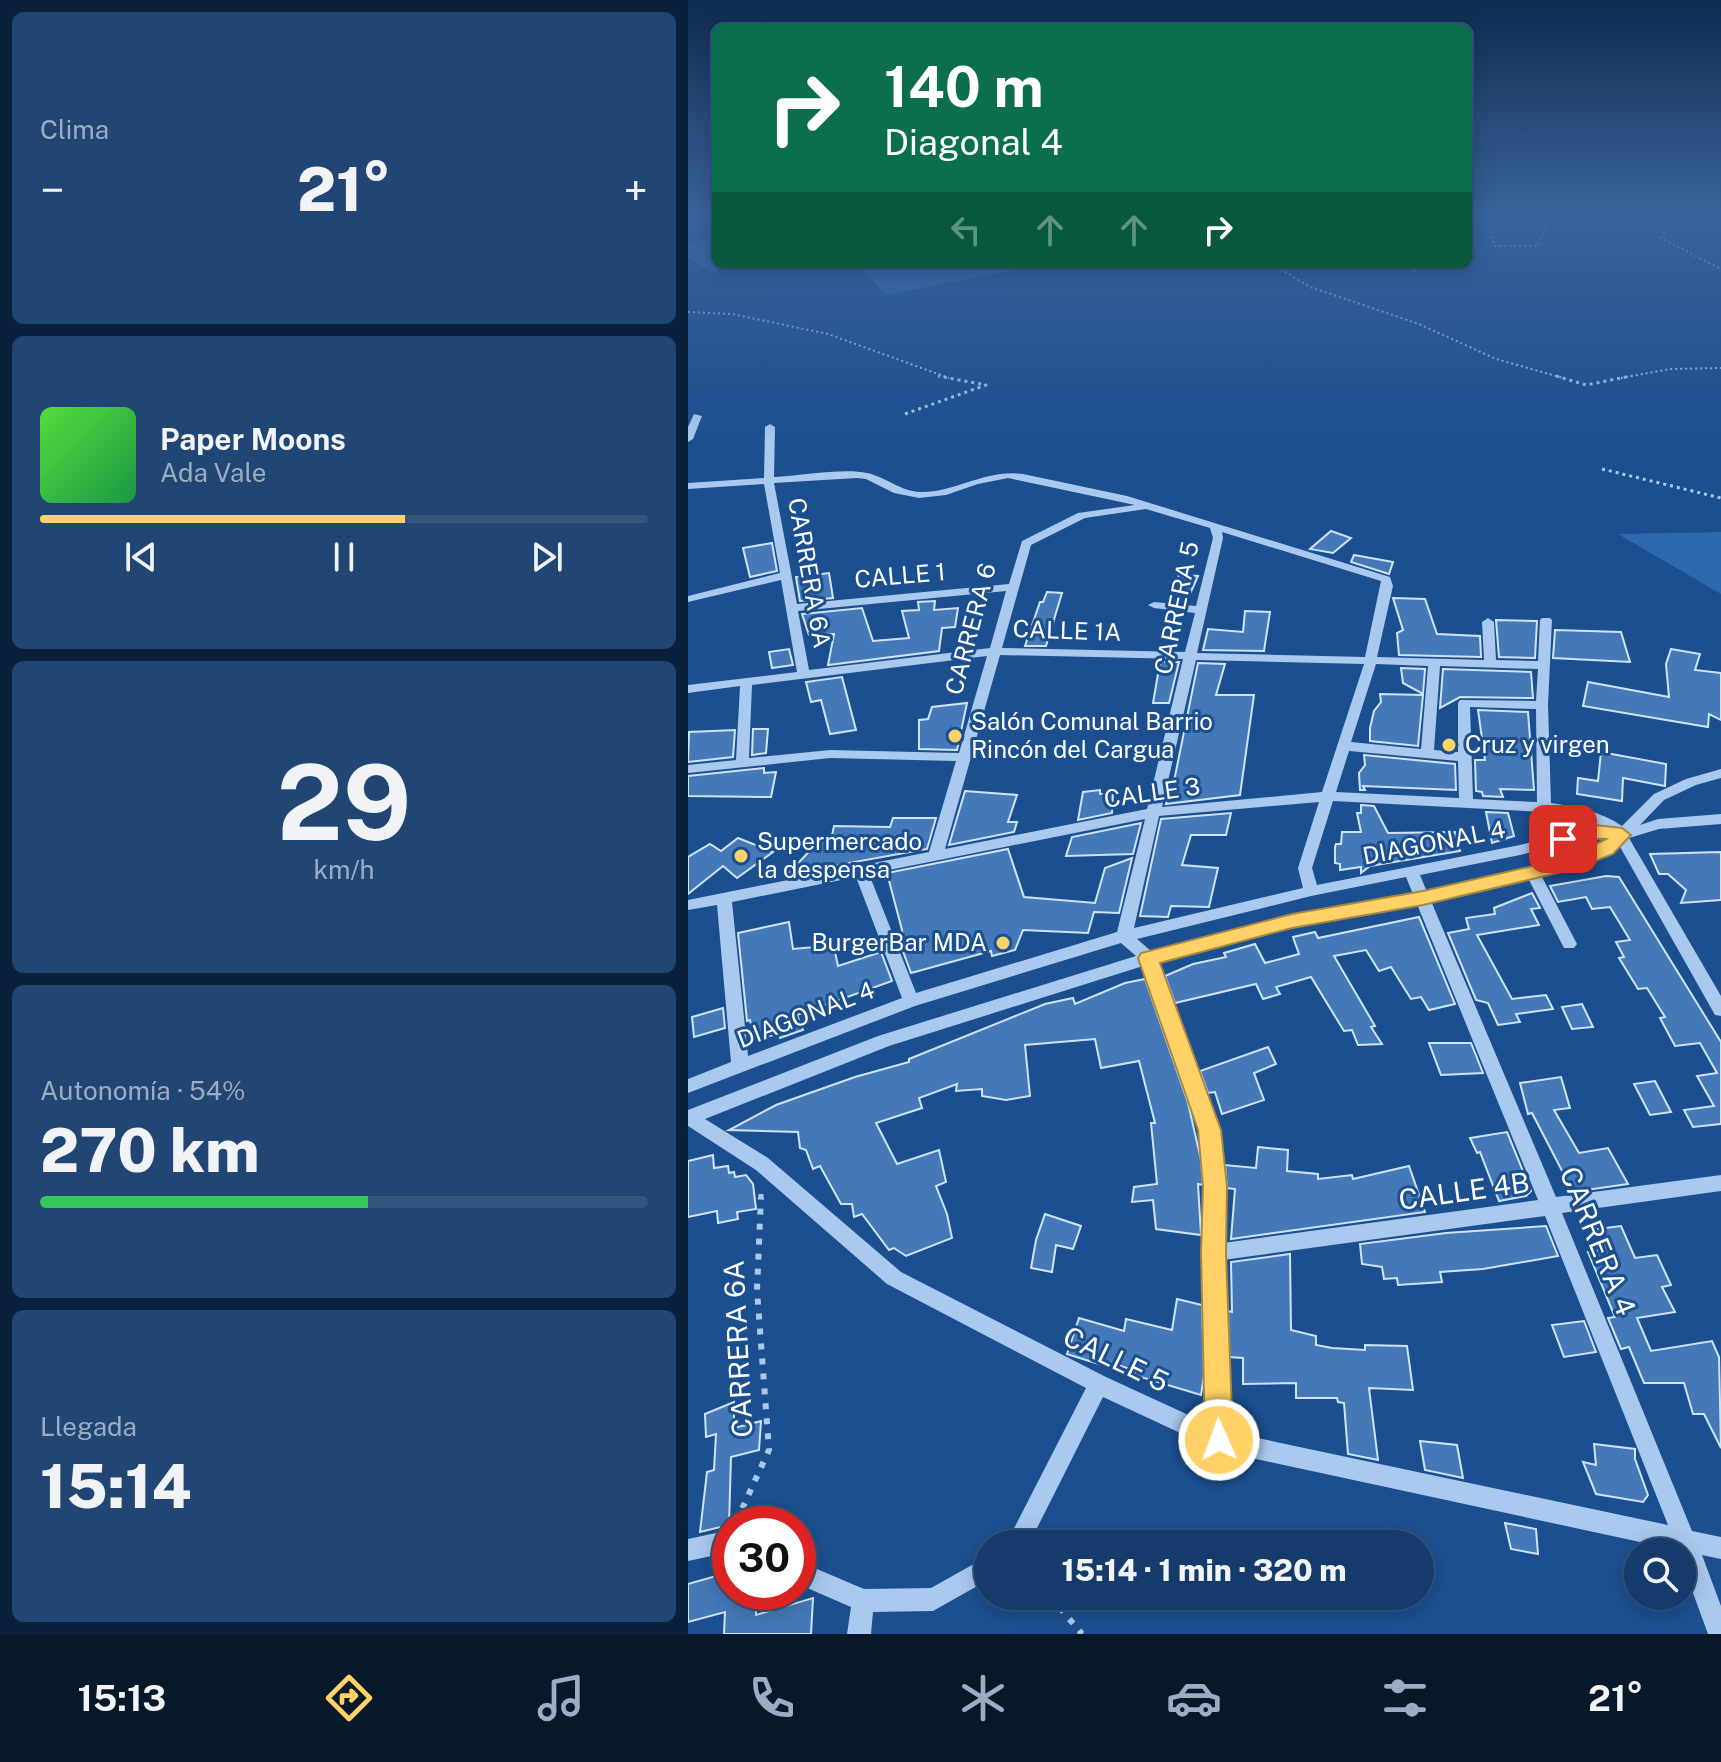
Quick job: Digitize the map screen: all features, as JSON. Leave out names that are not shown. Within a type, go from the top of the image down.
[{"type":"street","points":[[688,439],[697,416]]},
{"type":"street","name":"CARRERA 6A","points":[[770,427],[769,481],[803,673]]},
{"type":"street","points":[[688,486],[868,476],[898,491],[919,495],[946,492],[976,481],[1008,475],[1123,498],[1386,579],[1370,663],[1305,868],[1311,891]]},
{"type":"street","name":"CARRERA 6","points":[[936,854],[1026,543],[1082,515],[1148,506]]},
{"type":"street","name":"CARRERA 5","points":[[1124,936],[1218,538],[1215,526]]},
{"type":"street","points":[[688,599],[786,575]]},
{"type":"street","name":"CALLE 1","points":[[791,608],[1012,587]]},
{"type":"street","points":[[1154,605],[1199,610]]},
{"type":"street","points":[[1544,807],[1542,705],[1546,620]]},
{"type":"street","points":[[1488,622],[1490,664]]},
{"type":"street","name":"CALLE 1A","points":[[688,689],[996,651],[1370,663],[1544,665]]},
{"type":"street","points":[[1427,754],[1434,664]]},
{"type":"street","points":[[742,763],[746,682]]},
{"type":"street","points":[[1466,803],[1464,703],[1542,705]]},
{"type":"street","points":[[1345,746],[1463,757]]},
{"type":"street","points":[[688,769],[830,754],[963,757]]},
{"type":"street","points":[[1622,835],[1659,797],[1691,782],[1721,773]]},
{"type":"street","name":"CALLE 3","points":[[688,905],[1155,812],[1329,796],[1544,807],[1603,820],[1622,835]]},
{"type":"street","points":[[1622,835],[1658,824],[1721,819]]},
{"type":"street","name":"DIAGONAL 4","points":[[688,1086],[911,1001],[1124,936],[1311,891],[1412,873],[1594,831],[1622,835]]},
{"type":"street","points":[[1622,835],[1721,1010]]},
{"type":"street","name":"DIAGONAL 4","points":[[688,1118],[884,1041],[1148,958],[1292,921],[1423,898],[1533,873],[1575,862],[1607,849],[1622,835]]},
{"type":"street","points":[[860,869],[911,1001]]},
{"type":"street","name":"CARRERA 4","points":[[1412,873],[1552,1208],[1684,1538]]},
{"type":"street","points":[[1533,873],[1569,944]]},
{"type":"street","points":[[724,897],[740,1065]]},
{"type":"street","points":[[1124,936],[1148,958],[1210,1130],[1215,1187],[1213,1253],[1219,1440]]},
{"type":"street","name":"CALLE 5","points":[[688,1118],[762,1164],[894,1278],[1099,1384],[1219,1440],[1676,1538]]},
{"type":"street","name":"CALLE 4B","points":[[1213,1253],[1721,1183]]},
{"type":"street","points":[[1024,1530],[1099,1384]]},
{"type":"street","name":"CALLE 5","points":[[1696,1542],[1721,1548]]},
{"type":"street","points":[[688,1550],[712,1545]]},
{"type":"street","name":"CARRERA 4","points":[[1696,1570],[1720,1634]]},
{"type":"street","points":[[816,1580],[863,1601],[933,1599],[974,1575]]},
{"type":"street","points":[[859,1634],[863,1601]]},
{"type":"path","points":[[1314,288],[1419,324],[1496,359],[1586,385],[1670,369],[1721,368]]},
{"type":"path","points":[[688,312],[732,314],[828,334],[936,376],[986,385],[905,414]]},
{"type":"path","points":[[1602,469],[1721,498]]},
{"type":"path","name":"CARRERA 6A","points":[[743,1506],[769,1450],[757,1290],[762,1164]]},
{"type":"path","points":[[1062,1610],[1082,1634]]},
{"type":"shaded area","points":[[880,288],[921,288],[886,295]]},
{"type":"shaded area","points":[[1721,532],[1721,594],[1618,534]]},
{"type":"building","points":[[1331,531],[1351,538],[1333,553],[1310,549]]},
{"type":"building","points":[[772,543],[777,571],[750,577],[743,548]]},
{"type":"building","points":[[1354,555],[1393,562],[1389,574],[1351,562]]},
{"type":"building","points":[[829,573],[833,598],[800,601],[796,577]]},
{"type":"building","points":[[1179,575],[1198,576],[1190,594],[1171,594]]},
{"type":"building","points":[[1047,592],[1062,593],[1046,646],[1025,646],[1040,602],[1043,602]]},
{"type":"building","points":[[1393,598],[1425,599],[1437,634],[1480,636],[1481,657],[1399,655],[1397,633],[1403,630]]},
{"type":"building","points":[[935,601],[934,610],[958,608],[955,627],[942,628],[939,651],[828,665],[834,634],[809,635],[802,614],[862,608],[873,641],[909,638],[902,611],[919,610],[918,602]]},
{"type":"building","points":[[1245,611],[1270,612],[1264,651],[1203,650],[1208,629],[1243,632]]},
{"type":"building","points":[[1496,620],[1537,621],[1535,658],[1499,657]]},
{"type":"building","points":[[1555,630],[1621,632],[1630,662],[1553,658]]},
{"type":"building","points":[[789,649],[793,665],[772,668],[769,652]]},
{"type":"building","points":[[1671,649],[1700,654],[1695,670],[1721,673],[1721,720],[1709,714],[1708,727],[1583,706],[1588,682],[1669,697],[1666,664]]},
{"type":"building","points":[[1160,662],[1179,662],[1169,703],[1153,703]]},
{"type":"building","points":[[1198,663],[1225,664],[1216,695],[1254,695],[1240,795],[1166,804],[1170,786],[1173,786]]},
{"type":"building","points":[[1401,668],[1425,669],[1423,694],[1403,683]]},
{"type":"building","points":[[1443,669],[1531,672],[1533,698],[1460,697],[1440,708]]},
{"type":"building","points":[[842,677],[856,730],[830,734],[821,700],[811,702],[806,682]]},
{"type":"building","points":[[1380,694],[1423,695],[1418,746],[1370,741],[1370,728],[1374,711],[1381,702]]},
{"type":"building","points":[[967,703],[957,750],[919,749],[919,720],[928,719],[932,707]]},
{"type":"building","points":[[1478,710],[1528,712],[1534,790],[1500,789],[1503,797],[1483,796],[1482,792],[1476,791],[1475,760],[1485,760]]},
{"type":"building","points":[[753,729],[768,729],[766,753],[752,755]]},
{"type":"building","points":[[735,730],[733,757],[688,762],[689,732]]},
{"type":"building","points":[[1601,752],[1666,764],[1665,786],[1623,778],[1622,801],[1577,794],[1578,778],[1598,781]]},
{"type":"building","points":[[1364,755],[1455,764],[1456,790],[1363,786],[1365,790],[1360,790],[1359,773],[1365,765]]},
{"type":"building","points":[[764,768],[764,773],[776,772],[771,797],[688,796],[688,776]]},
{"type":"building","points":[[1100,790],[1100,794],[1113,793],[1112,813],[1078,820],[1083,792]]},
{"type":"building","points":[[965,791],[1017,795],[1008,822],[1017,822],[1014,832],[949,845]]},
{"type":"building","points":[[1361,805],[1374,806],[1388,833],[1455,832],[1460,851],[1370,866],[1361,873],[1361,867],[1340,870],[1340,864],[1335,863],[1335,847],[1341,844],[1342,832],[1361,832],[1357,813],[1361,813]]},
{"type":"building","points":[[1486,812],[1508,813],[1514,836],[1492,843]]},
{"type":"building","points":[[1231,813],[1226,835],[1191,835],[1182,865],[1218,868],[1209,907],[1171,906],[1168,917],[1140,916],[1161,819]]},
{"type":"building","points":[[893,818],[936,818],[927,849],[788,874],[818,842],[831,840],[834,826],[890,827]]},
{"type":"building","points":[[1141,823],[1133,854],[1066,856],[1072,837]]},
{"type":"building","points":[[738,838],[773,852],[737,878],[723,866],[688,894],[688,857],[710,844],[721,851]]},
{"type":"building","points":[[1008,849],[1024,897],[1095,903],[1105,868],[1132,858],[1119,913],[1094,912],[1088,933],[1023,930],[1015,950],[992,956],[991,951],[911,973],[901,946],[905,945],[887,873]]},
{"type":"building","points":[[1721,852],[1721,900],[1681,903],[1686,890],[1668,874],[1659,874],[1650,854]]},
{"type":"building","points":[[1606,876],[1619,877],[1721,1042],[1721,1124],[1693,1127],[1684,1110],[1714,1106],[1697,1076],[1717,1073],[1700,1043],[1675,1046],[1660,1018],[1665,1017],[1647,988],[1638,989],[1619,958],[1624,957],[1616,942],[1630,940],[1610,907],[1592,909],[1586,897],[1558,902],[1550,886]]},
{"type":"building","points":[[1532,893],[1540,908],[1531,909],[1539,925],[1477,935],[1512,999],[1546,995],[1553,1009],[1516,1014],[1520,1022],[1498,1025],[1488,1003],[1476,1000],[1448,933],[1469,929],[1466,918],[1495,914],[1494,908]]},
{"type":"building","points":[[1419,917],[1455,1004],[1429,1010],[1421,997],[1411,999],[1391,967],[1379,971],[1366,950],[1334,956],[1375,1026],[1371,1027],[1382,1044],[1358,1045],[1352,1030],[1344,1031],[1311,977],[1276,987],[1280,994],[1263,999],[1256,984],[1175,1003],[1165,976],[1193,964],[1226,957],[1224,953],[1255,944],[1265,963],[1299,954],[1293,937],[1315,932],[1318,938]]},
{"type":"building","points":[[789,922],[793,949],[814,947],[816,953],[834,947],[838,966],[881,952],[892,981],[797,1015],[803,1030],[780,1038],[779,1034],[754,1039],[750,1020],[747,1021],[738,933]]},
{"type":"building","points":[[1145,979],[1188,1103],[1201,1160],[1203,1185],[1198,1184],[1201,1235],[1156,1229],[1153,1200],[1132,1202],[1134,1187],[1157,1184],[1151,1123],[1155,1123],[1139,1061],[1101,1068],[1095,1039],[1025,1045],[1030,1096],[1006,1100],[982,1096],[982,1089],[956,1091],[957,1084],[919,1098],[922,1108],[876,1123],[897,1164],[939,1150],[946,1182],[936,1186],[952,1238],[906,1256],[894,1248],[889,1250],[862,1214],[854,1217],[852,1204],[841,1204],[820,1166],[813,1169],[806,1150],[800,1148],[798,1132],[729,1130],[776,1105],[909,1062],[909,1059],[1045,1004],[1073,998],[1075,1004],[1125,983]]},
{"type":"building","points":[[1582,1004],[1593,1027],[1572,1029],[1562,1007]]},
{"type":"building","points":[[723,1008],[725,1028],[694,1037],[692,1017]]},
{"type":"building","points":[[1429,1043],[1471,1043],[1483,1073],[1441,1075]]},
{"type":"building","points":[[1268,1047],[1276,1064],[1254,1073],[1264,1100],[1222,1114],[1215,1092],[1208,1093],[1200,1071]]},
{"type":"building","points":[[1561,1077],[1570,1108],[1554,1110],[1579,1153],[1608,1148],[1628,1184],[1573,1192],[1532,1113],[1528,1114],[1520,1083]]},
{"type":"building","points":[[1655,1081],[1671,1112],[1650,1115],[1634,1084]]},
{"type":"building","points":[[1507,1132],[1531,1191],[1526,1196],[1499,1201],[1480,1152],[1477,1153],[1470,1138]]},
{"type":"building","points":[[1258,1147],[1288,1150],[1287,1171],[1318,1174],[1318,1179],[1352,1175],[1353,1179],[1409,1166],[1425,1212],[1231,1239],[1235,1189],[1227,1188],[1225,1165],[1256,1168]]},
{"type":"building","points":[[713,1155],[714,1168],[728,1166],[729,1173],[734,1172],[735,1177],[746,1175],[753,1184],[756,1209],[737,1212],[738,1219],[718,1223],[717,1211],[688,1217],[688,1161]]},
{"type":"building","points":[[1045,1214],[1081,1226],[1073,1249],[1056,1245],[1052,1272],[1031,1268]]},
{"type":"building","points":[[1546,1226],[1558,1256],[1483,1269],[1440,1272],[1442,1282],[1398,1285],[1397,1278],[1384,1279],[1382,1267],[1362,1264],[1360,1244],[1446,1233]]},
{"type":"building","points":[[1621,1226],[1635,1258],[1657,1255],[1671,1285],[1662,1287],[1675,1312],[1637,1318],[1651,1351],[1712,1341],[1719,1357],[1721,1448],[1704,1414],[1693,1414],[1684,1383],[1644,1383],[1629,1347],[1621,1349],[1608,1318],[1615,1317],[1588,1252],[1605,1249],[1597,1229]]},
{"type":"building","points":[[1290,1254],[1291,1330],[1316,1336],[1316,1345],[1332,1348],[1365,1350],[1365,1345],[1407,1346],[1413,1390],[1369,1388],[1378,1460],[1348,1454],[1344,1403],[1338,1402],[1337,1398],[1296,1398],[1296,1383],[1243,1384],[1243,1358],[1229,1357],[1231,1262]]},
{"type":"building","points":[[1177,1299],[1202,1305],[1204,1376],[1201,1395],[1134,1375],[1136,1371],[1103,1360],[1102,1365],[1067,1354],[1079,1318],[1124,1331],[1126,1319],[1172,1330]]},
{"type":"building","points":[[1584,1321],[1596,1352],[1564,1357],[1552,1325]]},
{"type":"building","points":[[734,1402],[734,1428],[761,1421],[759,1450],[731,1457],[730,1506],[712,1506],[712,1529],[700,1532],[707,1472],[714,1470],[716,1434],[706,1437],[705,1414]]},
{"type":"building","points":[[1420,1441],[1457,1445],[1463,1478],[1425,1470]]},
{"type":"building","points":[[1594,1444],[1635,1449],[1635,1459],[1648,1495],[1643,1502],[1596,1494],[1583,1462],[1596,1465]]},
{"type":"building","points":[[1505,1523],[1536,1529],[1538,1554],[1511,1549]]},
{"type":"building","points":[[712,1577],[712,1610],[756,1610],[756,1615],[773,1610],[812,1610],[811,1634],[724,1634],[725,1612],[688,1622],[688,1584]]},
{"type":"place","name":"Salón Comunal Barrio Rincón del Cargua","points":[[955,736]]},
{"type":"place","name":"Cruz y virgen","points":[[1449,745]]},
{"type":"place","name":"Supermercado la despensa","points":[[741,856]]},
{"type":"place","name":"BurgerBar MDA","points":[[1003,943]]},
{"type":"route","points":[[1219,1440],[1213,1253],[1215,1187],[1210,1130],[1148,958],[1292,921],[1423,898],[1533,873],[1575,862],[1607,849],[1622,835],[1594,831],[1563,839]]}]
